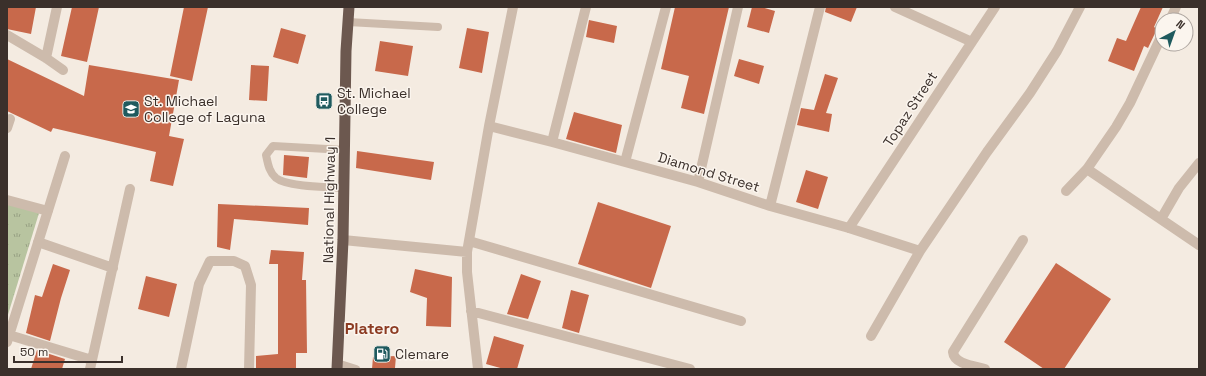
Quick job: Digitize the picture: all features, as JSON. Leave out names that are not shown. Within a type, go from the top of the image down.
[{"type":"highway","name":"National Highway 1","points":[[337,366],[343,240],[346,51],[349,7]]},
{"type":"street","points":[[46,58],[56,7]]},
{"type":"street","points":[[478,369],[467,272],[467,252],[489,126],[513,7]]},
{"type":"street","points":[[552,142],[586,7]]},
{"type":"street","points":[[625,162],[666,7]]},
{"type":"street","points":[[698,182],[738,7]]},
{"type":"street","points":[[770,206],[820,7]]},
{"type":"street","points":[[895,7],[972,42]]},
{"type":"street","name":"Topaz Street","points":[[849,228],[995,7]]},
{"type":"street","points":[[871,336],[920,251],[1030,93],[1057,50],[1080,7]]},
{"type":"street","points":[[7,35],[63,70]]},
{"type":"street","points":[[1066,191],[1087,169],[1116,127],[1130,103],[1154,52]]},
{"type":"street","name":"Diamond Street","points":[[489,126],[698,182],[770,206],[849,228],[920,251]]},
{"type":"street","points":[[65,156],[8,338],[91,365],[130,189]]},
{"type":"street","points":[[1161,219],[1179,188],[1199,163]]},
{"type":"street","points":[[1087,169],[1199,245]]},
{"type":"street","points":[[7,200],[48,211]]},
{"type":"street","points":[[343,240],[467,252]]},
{"type":"street","points":[[985,369],[958,361],[953,352],[1023,240]]},
{"type":"street","points":[[469,241],[741,321]]},
{"type":"street","points":[[38,242],[113,268]]},
{"type":"street","points":[[181,369],[199,284],[210,261],[234,261],[245,266],[251,285],[249,369]]},
{"type":"street","points":[[471,311],[690,369]]},
{"type":"lane","points":[[348,22],[438,27]]},
{"type":"lane","points":[[344,188],[291,184],[276,179],[269,170],[266,155],[273,146],[345,150]]},
{"type":"lane","points":[[337,366],[356,369]]},
{"type":"green space","points":[[7,203],[39,213],[7,318]]},
{"type":"building","points":[[7,7],[36,7],[31,34],[7,29]]},
{"type":"building","points":[[72,7],[99,7],[87,62],[61,56]]},
{"type":"building","points":[[184,7],[208,7],[192,81],[170,76]]},
{"type":"building","points":[[675,7],[729,7],[704,114],[681,108],[689,76],[661,69]]},
{"type":"building","points":[[752,7],[761,7],[775,11],[769,33],[747,27]]},
{"type":"building","points":[[826,7],[857,7],[851,22],[825,12]]},
{"type":"building","points":[[1141,7],[1163,7],[1161,12],[1154,12],[1154,35],[1148,48],[1144,46],[1134,71],[1108,61],[1117,38],[1126,41]]},
{"type":"building","points":[[589,20],[617,26],[614,43],[586,37]]},
{"type":"building","points":[[281,28],[306,35],[298,64],[273,57]]},
{"type":"building","points":[[467,28],[489,32],[482,73],[459,68]]},
{"type":"building","points":[[380,41],[413,46],[408,76],[375,71]]},
{"type":"building","points":[[7,59],[84,96],[89,65],[179,80],[169,136],[184,139],[173,186],[150,181],[156,152],[53,128],[51,132],[7,111]]},
{"type":"building","points":[[739,59],[764,66],[759,84],[734,76]]},
{"type":"building","points":[[251,65],[269,66],[267,101],[249,100]]},
{"type":"building","points":[[825,74],[838,78],[826,113],[832,114],[829,132],[797,125],[801,108],[814,110]]},
{"type":"building","points":[[574,112],[622,125],[616,153],[566,139]]},
{"type":"building","points":[[357,151],[434,162],[431,180],[356,168]]},
{"type":"building","points":[[284,155],[309,157],[307,178],[283,175]]},
{"type":"building","points":[[806,170],[828,177],[818,209],[796,202]]},
{"type":"building","points":[[598,202],[671,226],[651,288],[578,264]]},
{"type":"building","points":[[218,204],[309,208],[308,225],[234,219],[230,250],[217,247]]},
{"type":"building","points":[[271,250],[304,252],[302,280],[306,280],[307,353],[296,353],[296,369],[256,369],[256,356],[278,354],[278,264],[269,264]]},
{"type":"building","points":[[1056,263],[1111,299],[1064,369],[1044,369],[1004,342]]},
{"type":"building","points":[[53,264],[70,270],[50,341],[26,333],[35,295],[42,297]]},
{"type":"building","points":[[415,269],[452,277],[451,327],[426,326],[427,298],[410,292]]},
{"type":"building","points":[[521,274],[541,281],[528,319],[507,314]]},
{"type":"building","points":[[146,276],[177,284],[169,317],[138,309]]},
{"type":"building","points":[[571,290],[589,295],[579,333],[562,328]]},
{"type":"building","points":[[494,336],[524,345],[517,369],[504,369],[486,364]]},
{"type":"building","points":[[37,350],[65,359],[62,369],[31,369]]},
{"type":"building","points":[[396,356],[395,368],[372,369],[373,357]]},
{"type":"place","name":"St. Michael College","points":[[324,101]]},
{"type":"place","name":"St. Michael College of Laguna","points":[[131,109]]},
{"type":"place","name":"Clemare","points":[[382,354]]},
{"type":"district","name":"Platero","points":[[372,328]]}]
